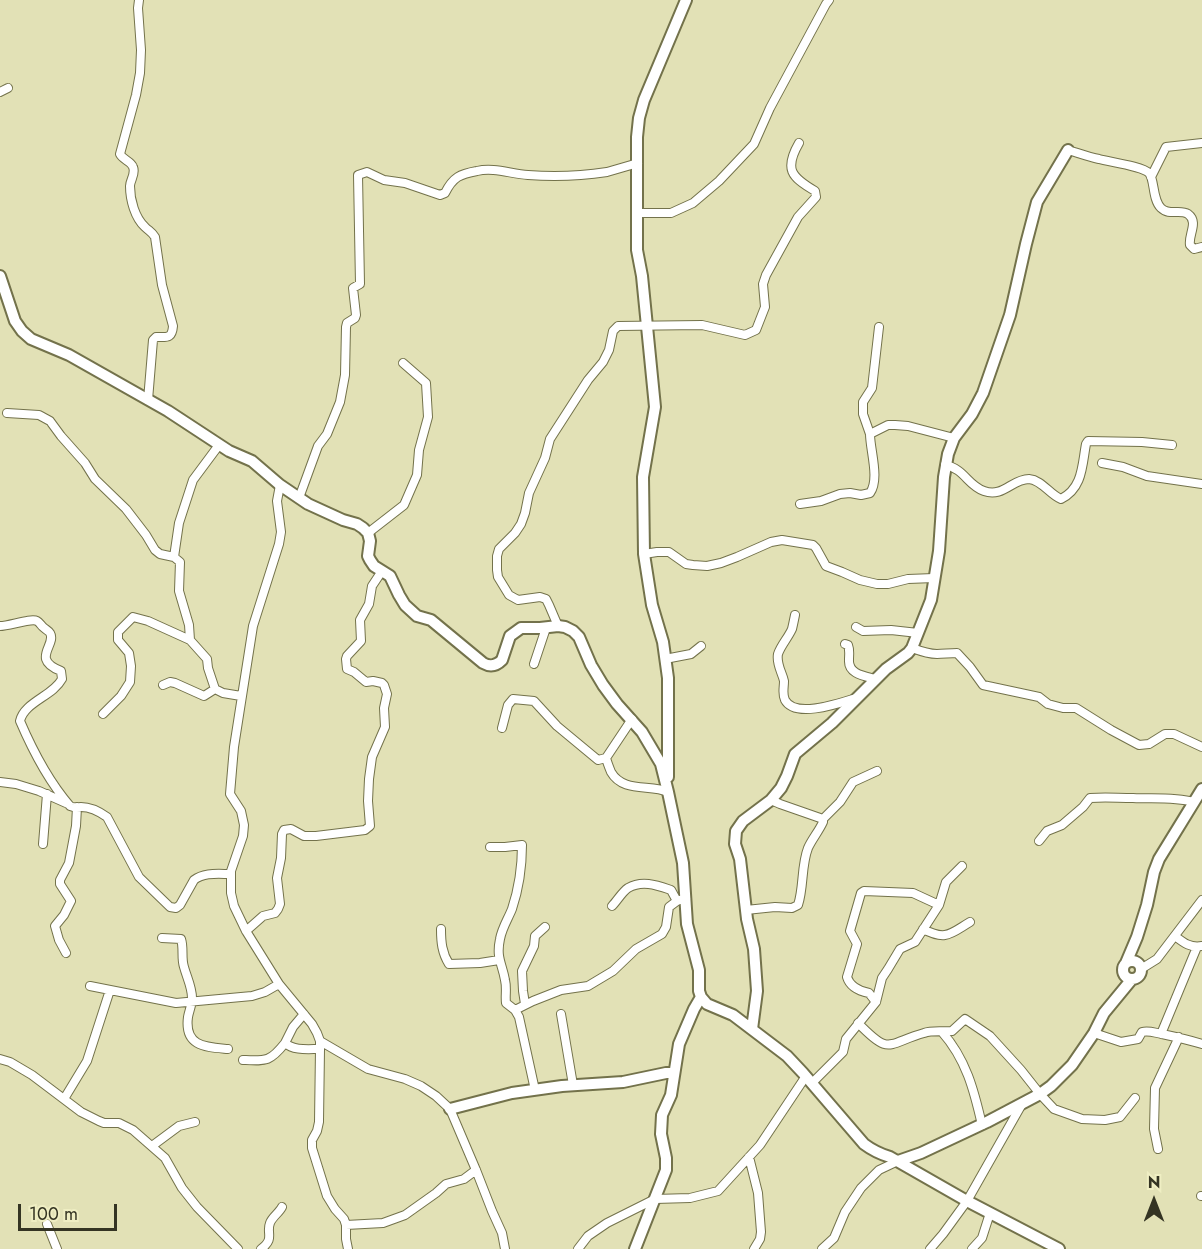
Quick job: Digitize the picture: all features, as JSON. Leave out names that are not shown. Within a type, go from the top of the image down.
[{"type":"street","points":[[139,0],[140,73],[120,154],[133,168],[130,192],[135,212],[156,241],[162,285],[173,326],[168,337],[156,337],[153,341],[148,400]]},
{"type":"street","points":[[668,792],[668,678],[663,642],[652,605],[644,554],[643,477],[655,407],[648,325],[637,249],[637,137],[641,109],[647,91],[686,0]]},
{"type":"street","points":[[637,213],[671,213],[693,203],[719,181],[754,144],[770,108],[829,0]]},
{"type":"street","points":[[0,92],[8,88]]},
{"type":"street","points":[[534,664],[552,627],[549,605],[546,599],[540,597],[518,600],[509,595],[498,578],[498,552],[521,524],[529,493],[545,458],[550,439],[588,380],[603,362],[609,350],[613,331],[618,326],[702,325],[745,335],[756,330],[765,307],[766,275],[798,217],[816,197],[814,191],[799,182],[793,173],[792,157],[799,143]]},
{"type":"street","points":[[1151,177],[1166,147],[1202,143]]},
{"type":"street","points":[[752,1029],[757,991],[754,949],[735,835],[743,821],[771,800],[784,783],[795,754],[832,723],[886,669],[912,648],[929,606],[939,552],[945,465],[954,438],[972,414],[982,393],[1010,315],[1037,202],[1068,150],[1130,166],[1147,172],[1151,177],[1159,205],[1167,212],[1184,213],[1192,219],[1190,245],[1194,249],[1202,247]]},
{"type":"street","points":[[299,498],[318,446],[327,434],[337,411],[344,384],[346,327],[356,315],[353,288],[360,284],[358,175],[367,172],[384,180],[405,183],[440,195],[446,192],[449,184],[455,179],[478,170],[557,176],[606,172],[638,163]]},
{"type":"street","points":[[0,276],[3,294],[15,321],[27,337],[69,355],[168,411],[234,454],[252,461],[280,485],[323,512],[357,524],[368,533],[370,561],[390,576],[400,599],[417,616],[431,620],[483,663],[494,665],[502,660],[508,639],[518,630],[568,628],[578,635],[603,686],[645,736],[661,764],[683,863],[681,900],[699,970],[701,998],[707,1004],[733,1015],[787,1056],[864,1144],[967,1202],[1058,1249]]},
{"type":"street","points":[[800,504],[821,501],[840,494],[861,495],[870,493],[873,488],[870,434],[863,414],[863,402],[872,388],[879,327]]},
{"type":"street","points":[[368,533],[404,505],[417,475],[419,450],[428,417],[426,382],[403,363]]},
{"type":"street","points":[[7,413],[39,415],[50,421],[85,463],[95,479],[126,509],[155,550],[160,554],[174,557],[180,562],[179,591],[189,625],[190,640]]},
{"type":"street","points":[[870,434],[888,425],[902,425],[954,438]]},
{"type":"street","points":[[945,465],[958,469],[974,485],[988,492],[1000,492],[1017,482],[1033,479],[1061,499],[1070,494],[1079,482],[1086,444],[1089,441],[1172,445]]},
{"type":"street","points":[[174,557],[179,523],[194,480],[219,445]]},
{"type":"street","points":[[1102,463],[1123,467],[1147,476],[1202,483]]},
{"type":"street","points":[[280,485],[277,501],[281,532],[279,544],[253,626],[234,747],[230,791],[232,799],[241,811],[244,825],[230,886],[232,899],[246,931],[279,984],[315,1028],[320,1045],[318,1127],[312,1140],[312,1148],[327,1196],[344,1219],[348,1249]]},
{"type":"street","points":[[644,554],[669,552],[686,564],[707,566],[721,563],[771,542],[788,540],[812,544],[826,566],[868,583],[882,585],[908,579],[934,578]]},
{"type":"street","points":[[246,931],[263,916],[275,913],[280,904],[277,878],[284,830],[291,829],[304,836],[316,836],[365,830],[370,826],[368,801],[372,757],[385,727],[384,708],[387,694],[382,683],[366,682],[347,669],[346,659],[361,640],[360,620],[369,604],[372,586],[382,571]]},
{"type":"street","points":[[795,615],[792,628],[779,651],[778,659],[786,702],[798,709],[828,706],[857,698]]},
{"type":"street","points":[[103,714],[121,696],[130,682],[129,653],[117,640],[118,632],[133,617],[148,621],[190,640],[207,659],[215,689],[241,696]]},
{"type":"street","points":[[0,626],[34,620],[50,633],[51,638],[46,651],[47,661],[52,668],[61,671],[62,679],[54,690],[40,699],[22,715],[20,720],[30,742],[67,803]]},
{"type":"street","points":[[856,627],[863,631],[891,630],[918,633]]},
{"type":"street","points":[[845,644],[850,648],[850,668],[855,673],[875,679]]},
{"type":"street","points":[[665,659],[691,654],[701,646]]},
{"type":"street","points":[[912,648],[927,653],[957,653],[982,685],[1039,697],[1048,704],[1063,708],[1076,708],[1139,745],[1149,744],[1165,734],[1173,734],[1202,747]]},
{"type":"street","points":[[163,685],[170,682],[175,683],[204,696],[215,689]]},
{"type":"street","points":[[502,728],[508,705],[513,699],[534,701],[557,726],[598,760],[606,758],[632,719]]},
{"type":"street","points":[[606,758],[611,772],[627,785],[668,792]]},
{"type":"street","points":[[746,910],[792,908],[798,905],[802,894],[808,848],[824,819],[840,802],[853,782],[877,771]]},
{"type":"street","points":[[0,782],[20,785],[47,794],[73,807],[87,808],[107,817],[139,877],[170,907],[176,908],[180,905],[198,877],[205,874],[231,874]]},
{"type":"street","points":[[1132,979],[1124,975],[1123,969],[1137,937],[1154,872],[1159,859],[1202,789]]},
{"type":"street","points":[[43,844],[47,794]]},
{"type":"street","points":[[1039,841],[1047,831],[1062,825],[1090,798],[1109,796],[1167,798],[1194,802]]},
{"type":"street","points":[[771,800],[824,819]]},
{"type":"street","points":[[66,953],[55,926],[71,901],[60,884],[60,880],[68,867],[76,826],[77,807]]},
{"type":"street","points":[[490,847],[522,845],[522,868],[511,911],[500,938],[499,960],[505,979],[506,1003],[515,1010],[519,1017],[535,1090]]},
{"type":"street","points":[[578,1249],[588,1236],[607,1223],[655,1199],[690,1198],[718,1191],[760,1145],[809,1080],[843,1052],[846,1039],[876,1002],[882,978],[900,950],[915,942],[939,905],[946,882],[962,866]]},
{"type":"street","points":[[612,906],[627,889],[651,883],[671,890],[681,900]]},
{"type":"street","points":[[876,1002],[869,993],[852,986],[847,977],[856,944],[850,931],[861,893],[864,891],[913,893],[939,905]]},
{"type":"street","points":[[515,1010],[561,990],[588,986],[613,971],[636,949],[662,934],[666,927],[669,907],[681,900]]},
{"type":"street","points":[[1141,969],[1157,959],[1202,900]]},
{"type":"street","points":[[923,929],[946,936],[970,922]]},
{"type":"street","points":[[525,1004],[522,971],[534,946],[536,936],[545,927]]},
{"type":"street","points":[[441,929],[444,956],[449,964],[499,960]]},
{"type":"street","points":[[1161,1034],[1199,946],[1187,945],[1175,936]]},
{"type":"street","points":[[162,938],[182,939],[183,966],[192,1001],[188,1017],[188,1030],[191,1037],[206,1047],[228,1049]]},
{"type":"street","points":[[822,1249],[834,1238],[845,1212],[861,1188],[879,1170],[981,1125],[1040,1094],[1054,1084],[1094,1033],[1104,1013],[1132,979],[1140,975],[1141,969],[1137,962],[1126,963]]},
{"type":"street","points":[[90,986],[171,1003],[252,996],[279,984]]},
{"type":"street","points":[[64,1100],[87,1061],[110,990]]},
{"type":"street","points":[[635,1249],[666,1167],[660,1124],[663,1111],[671,1095],[677,1053],[694,1009],[701,998]]},
{"type":"street","points":[[243,1060],[263,1061],[274,1055],[304,1014]]},
{"type":"street","points":[[561,1014],[573,1085]]},
{"type":"street","points":[[858,1023],[871,1036],[887,1046],[926,1032],[952,1031],[965,1018],[990,1036],[1054,1109],[1082,1119],[1120,1118],[1135,1098]]},
{"type":"street","points":[[1094,1033],[1121,1042],[1138,1039],[1145,1031],[1202,1044]]},
{"type":"street","points":[[942,1032],[966,1069],[981,1125]]},
{"type":"street","points":[[1158,1149],[1154,1129],[1155,1088],[1179,1037]]},
{"type":"street","points":[[285,1042],[289,1047],[295,1048],[320,1045],[368,1069],[405,1079],[421,1086],[450,1109],[502,1233],[505,1249]]},
{"type":"street","points":[[0,1059],[32,1075],[81,1112],[99,1121],[128,1126],[165,1158],[182,1188],[197,1207],[238,1249]]},
{"type":"street","points":[[450,1109],[512,1093],[573,1085],[623,1082],[674,1073]]},
{"type":"street","points":[[930,1249],[967,1202],[1022,1103]]},
{"type":"street","points":[[152,1146],[179,1126],[195,1122]]},
{"type":"street","points":[[749,1157],[758,1193],[761,1232],[754,1249]]},
{"type":"street","points":[[346,1225],[383,1223],[405,1215],[446,1184],[464,1179],[476,1170]]},
{"type":"street","points":[[261,1249],[269,1240],[270,1223],[282,1207]]},
{"type":"street","points":[[972,1249],[982,1238],[990,1213]]},
{"type":"street","points":[[47,1224],[57,1249]]}]
